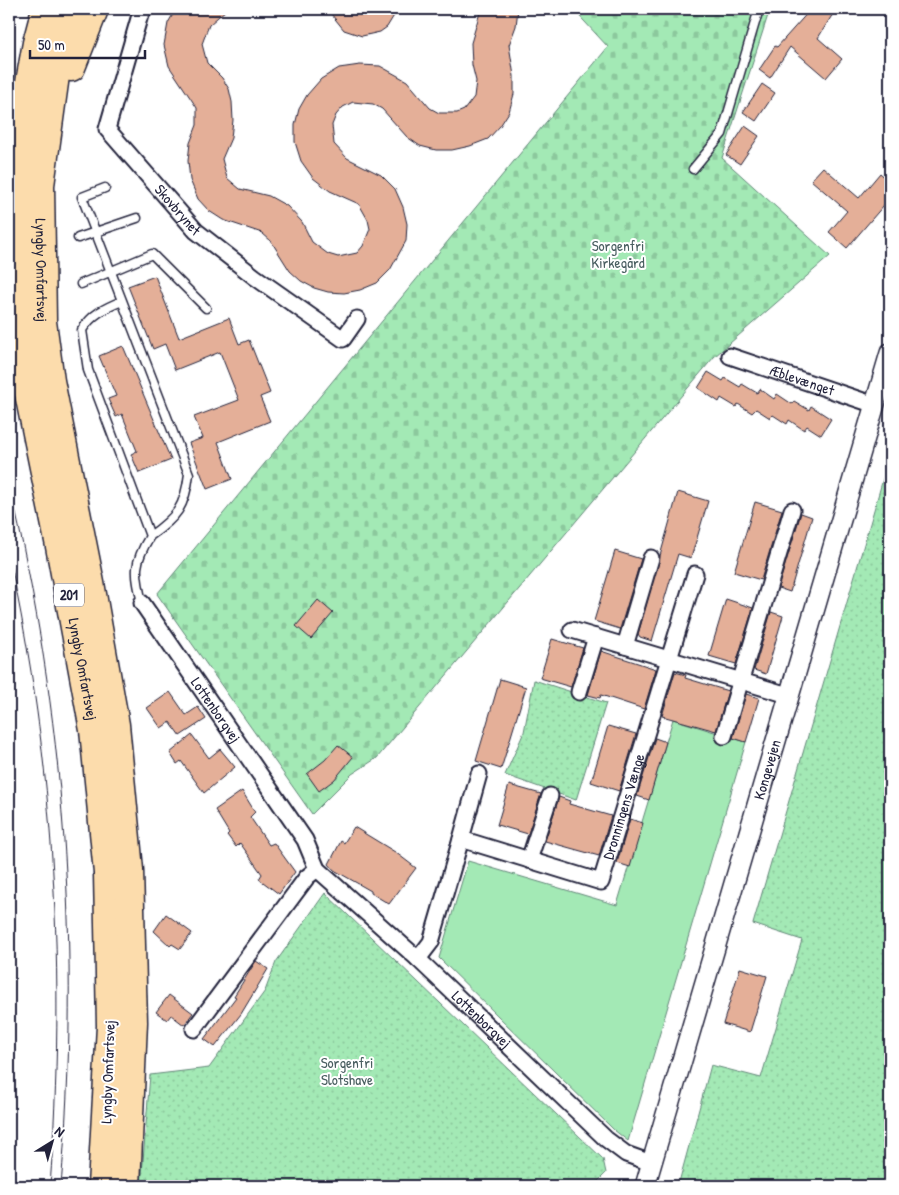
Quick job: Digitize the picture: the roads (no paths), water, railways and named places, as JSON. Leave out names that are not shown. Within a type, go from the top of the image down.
[{"type":"highway","points":[[20,138],[18,58],[26,9]]},
{"type":"highway","name":"Lyngby Omfartsvej","points":[[46,9],[37,43],[20,138],[15,278],[26,380],[94,730],[108,873],[111,1026],[102,1186]]},
{"type":"highway","name":"Lyngby Omfartsvej","points":[[70,9],[56,68],[40,185],[43,332],[50,381],[90,583],[115,726],[129,870],[133,1022],[126,1186]]},
{"type":"highway","points":[[40,185],[71,67],[94,9]]},
{"type":"street","name":"Skovbrynet","points":[[144,9],[140,15],[107,129],[196,231],[255,276],[343,339],[357,319]]},
{"type":"street","name":"Kongevejen","points":[[645,1186],[650,1163],[890,353]]},
{"type":"street","name":"Æblevænget","points":[[730,356],[875,405]]},
{"type":"street","points":[[724,736],[792,510]]},
{"type":"street","points":[[625,646],[651,558]]},
{"type":"street","name":"Dronningens Vænge","points":[[461,839],[601,882],[695,574]]},
{"type":"street","name":"Lottenborgvej","points":[[142,603],[305,840],[317,869],[418,959],[606,1139],[626,1154],[650,1163]]},
{"type":"street","points":[[572,630],[788,695]]},
{"type":"street","points":[[579,692],[596,637]]},
{"type":"street","points":[[418,959],[431,942],[479,774]]},
{"type":"street","points":[[529,860],[550,796]]},
{"type":"street","points":[[194,1029],[307,877],[317,869]]},
{"type":"lane","points":[[693,169],[722,134],[760,9]]},
{"type":"lane","points":[[104,188],[82,197],[189,474],[187,492],[181,509],[170,522],[150,536],[139,554],[136,575],[142,603]]},
{"type":"lane","points":[[78,238],[136,218]]},
{"type":"lane","points":[[81,284],[152,254],[206,308]]},
{"type":"lane","points":[[122,300],[103,308],[89,319],[82,330],[88,370],[150,536]]},
{"type":"tram line","points":[[9,484],[28,570],[44,657],[64,833],[69,1009],[67,1098],[61,1186]]},
{"type":"tram line","points":[[9,556],[25,634],[37,712],[53,870],[57,1028],[50,1186]]},
{"type":"park label","name":"Sorgenfri Kirkegård","points":[[618,254]]},
{"type":"park label","name":"Sorgenfri Slotshave","points":[[347,1072]]}]
